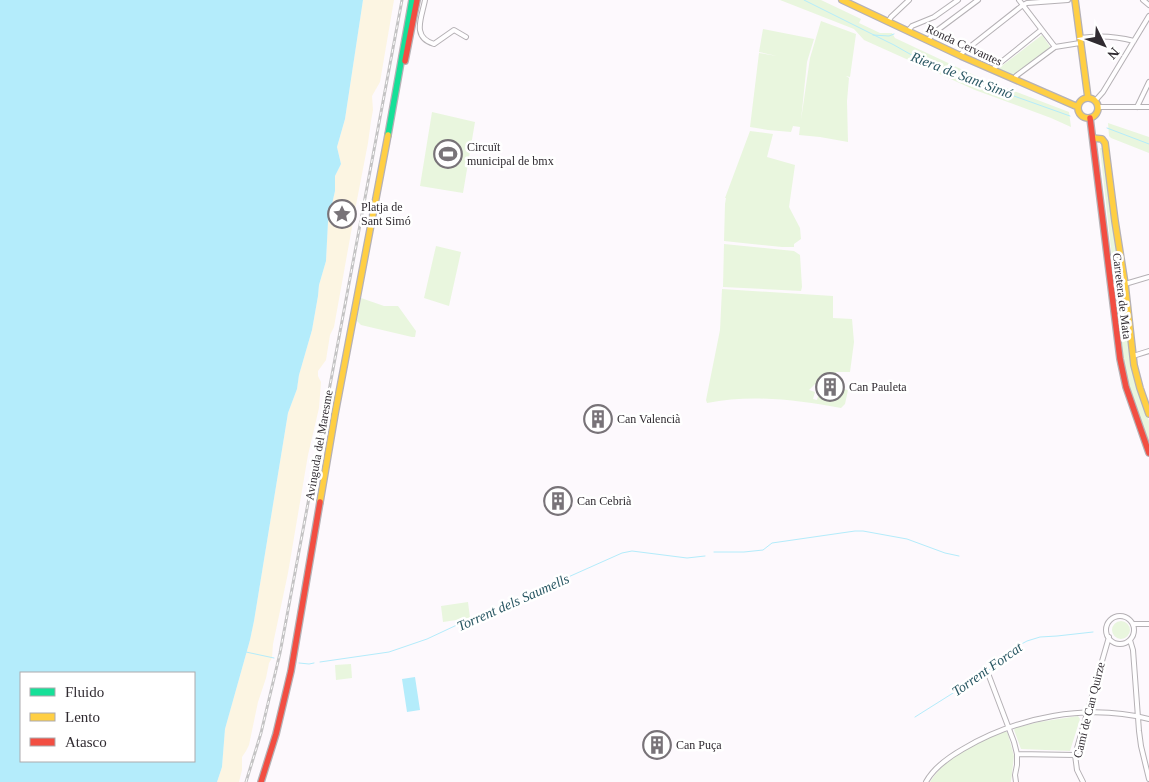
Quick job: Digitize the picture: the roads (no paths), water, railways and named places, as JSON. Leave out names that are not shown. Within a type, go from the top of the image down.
[{"type":"street","name":"Avinguda del Maresme","points":[[261,782],[288,689],[330,441],[412,0]]},
{"type":"street","name":"Avinguda del Maresme","points":[[393,110],[417,0]]},
{"type":"street","points":[[425,0],[419,29],[420,34],[426,40],[434,44],[454,30],[466,37]]},
{"type":"street","name":"Ronda Cervantes","points":[[842,0],[855,4],[888,22],[961,56],[1078,107]]},
{"type":"street","points":[[888,22],[909,0]]},
{"type":"street","points":[[908,31],[912,26],[934,17],[958,0]]},
{"type":"street","points":[[928,40],[935,32],[978,0]]},
{"type":"street","points":[[1019,0],[1055,47]]},
{"type":"street","points":[[961,56],[1023,5],[1027,3],[1068,0]]},
{"type":"street","points":[[1075,0],[1088,98]]},
{"type":"street","points":[[1143,0],[1149,5]]},
{"type":"street","points":[[1149,16],[1096,104],[1096,114],[1090,118],[1084,118],[1078,111],[1081,100],[1088,98],[1092,99],[1096,104],[1149,107]]},
{"type":"street","points":[[994,70],[994,67],[1041,30]]},
{"type":"street","points":[[1015,79],[1016,76],[1055,47],[1093,36],[1121,37],[1134,41]]},
{"type":"street","points":[[1137,107],[1149,82]]},
{"type":"street","name":"Carretera de Mata","points":[[1090,118],[1122,372],[1149,453]]},
{"type":"street","name":"Carretera de Mata","points":[[1093,138],[1102,140],[1105,143],[1133,356],[1140,388],[1149,414]]},
{"type":"street","points":[[1111,286],[1149,277]]},
{"type":"street","points":[[1133,356],[1149,351]]},
{"type":"street","points":[[1116,616],[1126,617],[1133,624],[1134,632],[1130,640],[1121,644],[1116,643],[1109,637],[1107,627],[1116,616]]},
{"type":"street","points":[[1133,624],[1149,624]]},
{"type":"street","name":"Camí de Can Quirze","points":[[1083,782],[1077,770],[1075,755],[1109,637]]},
{"type":"street","points":[[1130,640],[1133,650],[1141,746],[1149,779]]},
{"type":"street","points":[[990,676],[1017,754],[1016,782]]},
{"type":"street","points":[[927,780],[945,760],[957,752],[1008,727],[1048,717],[1087,713],[1112,713],[1149,719]]},
{"type":"street","points":[[1017,754],[1075,755]]},
{"type":"water","points":[[0,0],[363,0],[345,119],[337,147],[341,164],[335,176],[335,191],[328,222],[326,261],[319,285],[312,330],[299,375],[297,389],[288,413],[254,621],[225,729],[222,767],[217,782],[0,782]]},
{"type":"water","points":[[415,677],[420,710],[407,712],[402,679]]},
{"type":"waterway","name":"Riera de Sant Simó","points":[[804,0],[924,62],[1070,116]]},
{"type":"waterway","name":"Riera de Sant Simó","points":[[873,35],[889,36],[894,34]]},
{"type":"waterway","name":"Riera de Sant Simó","points":[[1107,128],[1149,144]]},
{"type":"waterway","name":"Torrent dels Saumells","points":[[714,552],[763,550],[772,543],[863,531],[907,539],[959,556]]},
{"type":"waterway","name":"Torrent dels Saumells","points":[[320,662],[389,652],[427,639],[459,624],[508,608],[558,584],[566,578],[622,553],[632,551],[687,558],[705,556]]},
{"type":"waterway","name":"Torrent Forcat","points":[[915,717],[988,671],[1016,647],[1027,641],[1040,637],[1093,632]]},
{"type":"waterway","points":[[246,652],[274,658]]},
{"type":"waterway","name":"Torrent dels Saumells","points":[[299,663],[314,663]]},
{"type":"railway","points":[[246,782],[261,733],[280,653],[402,0]]},
{"type":"place","name":"Circuït municipal de bmx","points":[[448,154]]},
{"type":"place","name":"Platja de Sant Simó","points":[[342,214]]},
{"type":"place","name":"Can Pauleta","points":[[830,387]]},
{"type":"place","name":"Can Valencià","points":[[598,419]]},
{"type":"place","name":"Can Cebrià","points":[[558,501]]},
{"type":"place","name":"Can Puça","points":[[657,745]]}]
